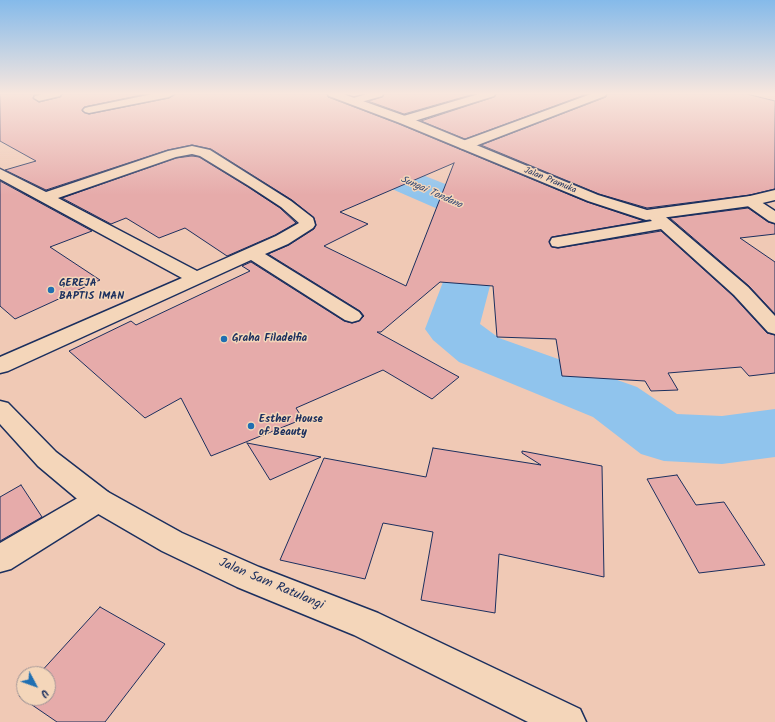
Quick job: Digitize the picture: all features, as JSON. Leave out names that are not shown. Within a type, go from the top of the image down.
[{"type":"street","name":"Jalan Pramuka","points":[[423,128],[593,198],[659,220],[775,195]]},
{"type":"street","points":[[465,145],[511,128]]},
{"type":"street","points":[[0,366],[253,254],[282,240],[307,225],[307,221],[286,204],[254,183],[199,151],[192,150],[173,154],[45,197]]},
{"type":"street","points":[[0,173],[196,278]]},
{"type":"street","points":[[750,201],[775,218]]},
{"type":"street","points":[[558,242],[659,220],[741,291],[775,328]]},
{"type":"street","points":[[253,254],[352,316]]},
{"type":"street","name":"Jalan Sam Ratulangi","points":[[0,409],[47,459],[98,500],[172,542],[248,577],[366,624],[567,722]]},
{"type":"street","points":[[0,559],[98,500]]},
{"type":"building","points":[[0,128],[408,128],[587,202],[644,221],[552,237],[549,241],[552,247],[558,248],[661,231],[733,296],[767,333],[775,335],[775,373],[749,376],[741,367],[668,373],[678,390],[651,391],[645,381],[562,376],[556,339],[497,337],[493,286],[440,282],[381,332],[377,332],[459,377],[432,399],[383,370],[296,408],[303,419],[211,456],[181,398],[145,418],[69,351],[131,321],[136,325],[250,271],[242,266],[251,262],[344,321],[352,323],[359,321],[364,316],[360,311],[268,254],[289,245],[314,229],[316,225],[314,218],[292,200],[211,149],[192,145],[168,150],[46,190],[5,170],[36,161],[0,141]],"holes":[[[454,163],[406,286],[324,246],[368,224],[340,212]]]},
{"type":"building","points":[[437,128],[496,128],[465,139]]},
{"type":"building","points":[[526,128],[775,128],[775,189],[750,195],[647,208],[599,194],[481,145]]},
{"type":"building","points":[[192,156],[199,157],[248,187],[280,208],[296,223],[275,235],[227,256],[185,228],[159,238],[126,218],[111,224],[62,198],[176,158]]},
{"type":"building","points":[[0,181],[92,231],[50,247],[100,280],[15,319],[0,306]]},
{"type":"building","points":[[748,208],[768,222],[775,224],[775,234],[740,238],[775,262],[775,314],[749,286],[670,218]]},
{"type":"building","points":[[247,443],[321,457],[270,480]]},
{"type":"building","points":[[433,448],[541,465],[522,453],[522,451],[602,466],[604,577],[499,554],[495,613],[421,600],[433,532],[383,523],[365,579],[280,560],[324,458],[426,477]]},
{"type":"building","points":[[677,475],[696,505],[724,502],[765,565],[699,573],[647,479]]},
{"type":"building","points":[[21,485],[42,517],[0,541],[0,497]]},
{"type":"building","points":[[100,607],[165,644],[105,722],[57,722],[34,706],[56,706],[56,666],[46,666]]},
{"type":"waterway","name":"Sungai Tondano","points":[[335,152],[464,206],[478,234],[467,282],[452,329],[479,350],[615,402],[664,437],[722,440],[775,433]]},
{"type":"place","name":"GEREJA BAPTIS IMAN","points":[[51,290]]},
{"type":"place","name":"Graha Filadelfia","points":[[224,339]]},
{"type":"place","name":"Esther House of Beauty","points":[[251,426]]}]
